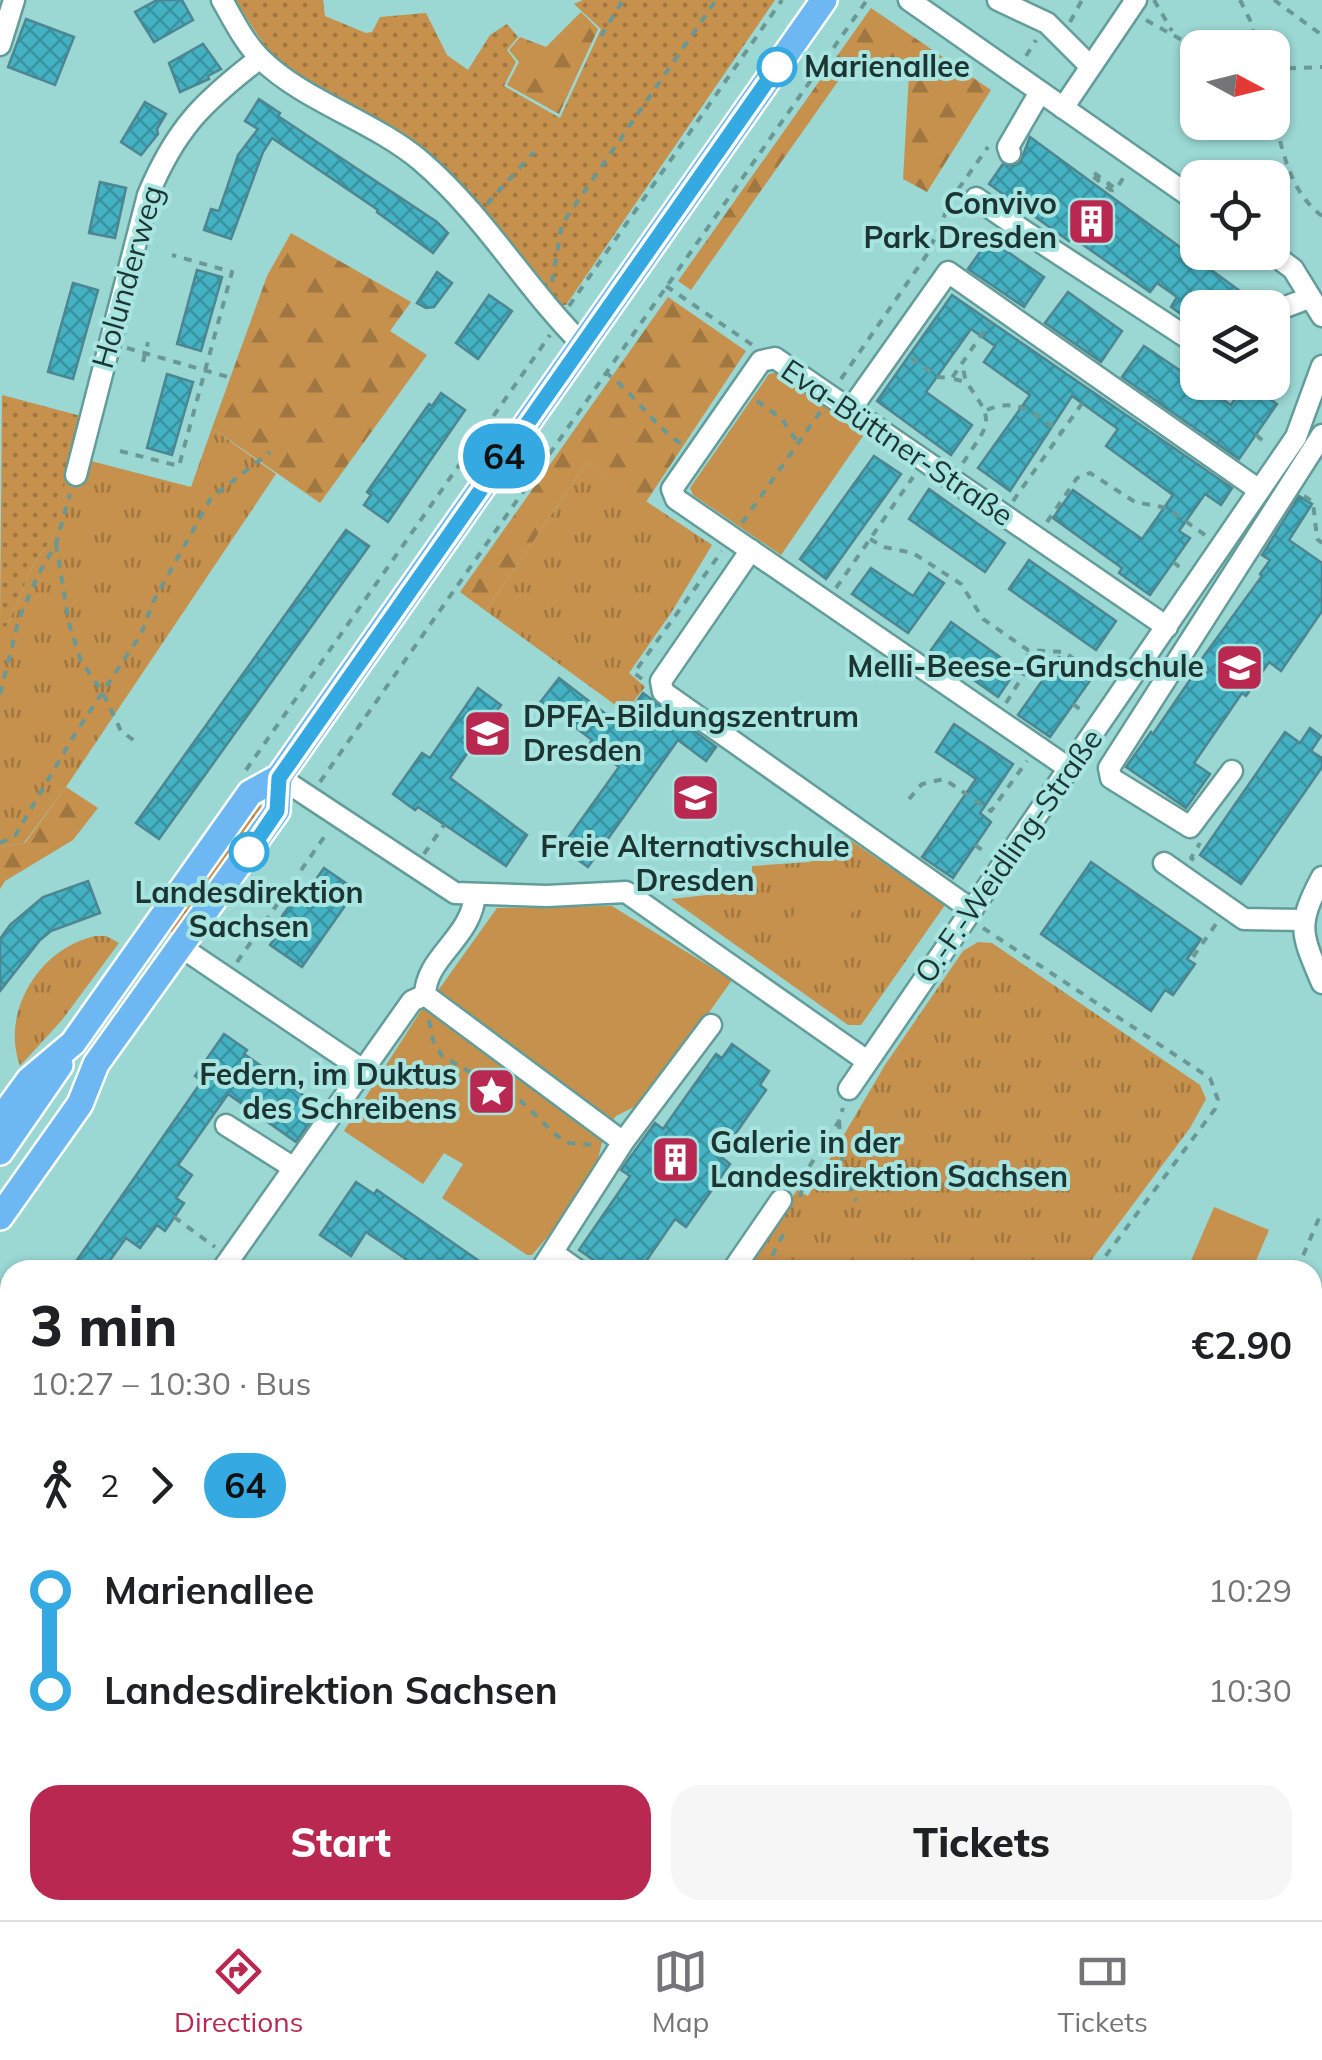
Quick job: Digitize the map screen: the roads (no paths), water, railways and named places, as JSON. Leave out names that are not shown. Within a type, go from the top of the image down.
[{"type":"main road","points":[[0,1152],[250,793],[279,778],[824,0]]},
{"type":"main road","points":[[0,1187],[66,1095],[96,1064],[277,811],[279,778]]},
{"type":"main road","points":[[0,1120],[29,1080],[73,1044]]},
{"type":"main road","points":[[0,1217],[80,1104],[96,1064]]},
{"type":"street","points":[[0,45],[14,0]]},
{"type":"street","points":[[222,0],[260,58],[292,82],[419,159],[477,215],[559,321],[582,344]]},
{"type":"street","points":[[998,0],[1047,24],[1090,66]]},
{"type":"street","points":[[914,2],[1180,189]]},
{"type":"street","points":[[1063,108],[1132,6]]},
{"type":"street","name":"Holunderweg","points":[[76,475],[148,195],[163,159],[181,128],[208,100],[260,58]]},
{"type":"street","points":[[1010,153],[1008,147],[1040,92]]},
{"type":"street","points":[[976,198],[1180,333]]},
{"type":"street","points":[[1290,267],[1322,316]]},
{"type":"street","points":[[851,409],[948,272],[1260,490]]},
{"type":"street","points":[[1290,305],[1309,298]]},
{"type":"street","name":"Eva-Büttner-Straße","points":[[1070,769],[676,499],[672,489],[696,454],[761,361],[775,358],[1167,628]]},
{"type":"street","name":"O.-F.-Weidling-Straße","points":[[849,1089],[1296,437],[1322,366]]},
{"type":"street","points":[[1232,771],[1190,827],[1110,778],[1109,768],[1322,435]]},
{"type":"street","points":[[751,550],[662,686],[970,913]]},
{"type":"street","points":[[279,778],[456,893],[547,896],[626,892],[867,1061]]},
{"type":"street","points":[[1164,863],[1244,919],[1303,920]]},
{"type":"street","points":[[1322,876],[1303,920],[1305,942],[1322,982]]},
{"type":"street","points":[[424,996],[425,980],[474,914],[475,894]]},
{"type":"street","points":[[181,948],[363,1070]]},
{"type":"street","points":[[229,1260],[412,1001],[424,996]]},
{"type":"street","points":[[424,996],[622,1142]]},
{"type":"street","points":[[548,1260],[622,1142],[711,1024]]},
{"type":"street","points":[[226,1124],[294,1168]]},
{"type":"street","points":[[739,1260],[781,1200]]},
{"type":"place","name":"Marienallee","points":[[777,67]]},
{"type":"place","name":"Convivo Park Dresden","points":[[1092,221]]},
{"type":"place","name":"Melli-Beese-Grundschule","points":[[1239,667]]},
{"type":"place","name":"DPFA-Bildungszentrum Dresden","points":[[488,734]]},
{"type":"place","name":"Freie Alternativschule Dresden","points":[[695,798]]},
{"type":"place","name":"Landesdirektion Sachsen","points":[[249,852]]},
{"type":"place","name":"Federn, im Duktus des Schreibens","points":[[492,1092]]},
{"type":"place","name":"Galerie in der Landesdirektion Sachsen","points":[[675,1160]]}]
